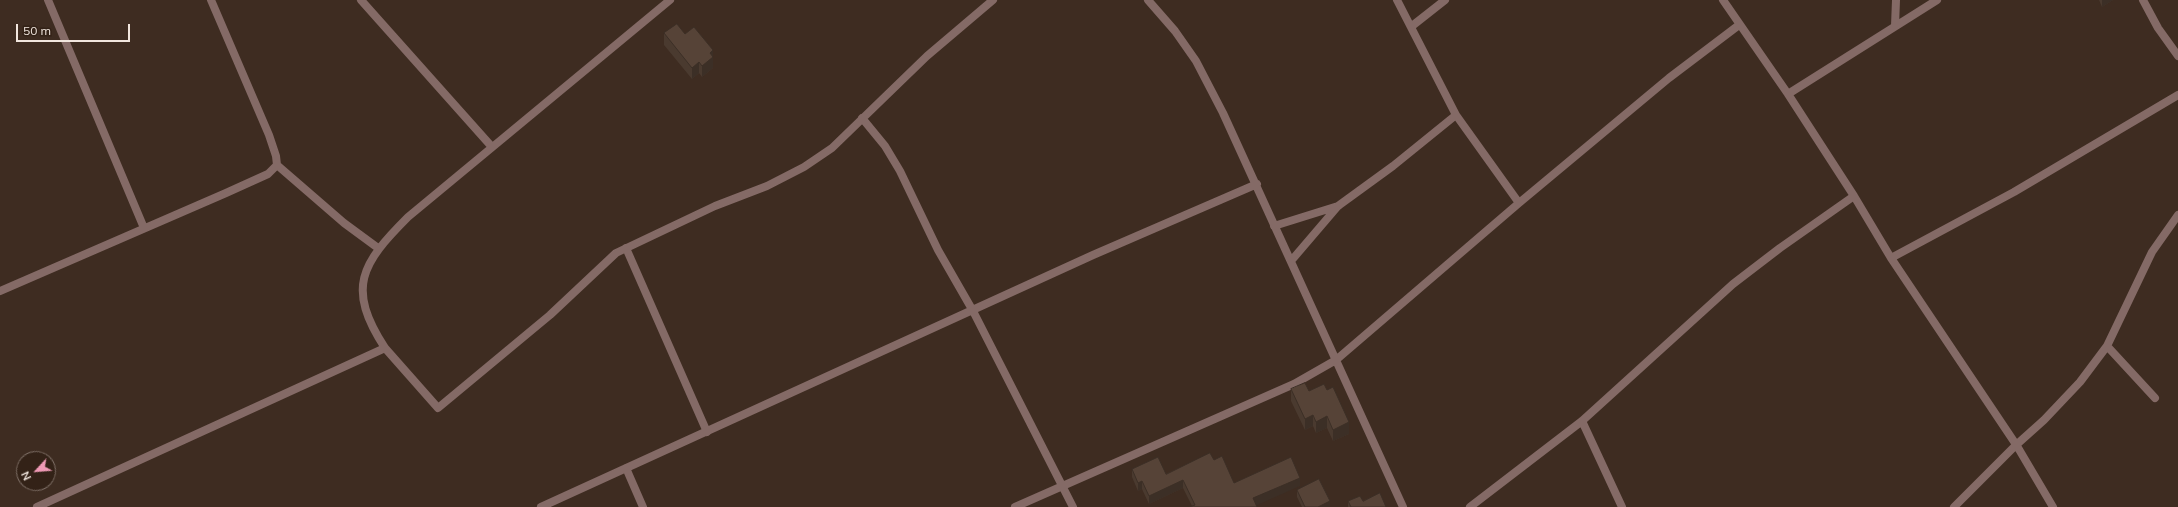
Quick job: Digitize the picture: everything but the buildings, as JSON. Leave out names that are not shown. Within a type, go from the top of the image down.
[{"type":"street","points":[[48,0],[144,228]]},
{"type":"street","points":[[212,0],[269,135],[276,156],[277,165],[344,223],[378,248]]},
{"type":"street","points":[[361,0],[492,147]]},
{"type":"street","points":[[670,0],[408,217],[378,248],[367,268],[362,286],[364,308],[372,328],[385,348],[438,408],[550,315],[616,254],[715,206],[767,186],[804,167],[832,148],[927,56],[993,0]]},
{"type":"street","points":[[1148,0],[1175,31],[1196,61],[1257,184],[1274,226],[1403,507]]},
{"type":"street","points":[[1397,0],[1412,26],[1456,115],[1519,203]]},
{"type":"street","points":[[1412,26],[1445,0]]},
{"type":"street","points":[[1723,0],[1788,94],[1854,196],[1891,258],[2015,446],[2018,446],[2052,507]]},
{"type":"street","points":[[1895,26],[1896,0]]},
{"type":"street","points":[[1788,94],[1937,0]]},
{"type":"street","points":[[2143,0],[2158,28],[2178,56]]},
{"type":"street","points":[[1015,507],[1294,384],[1336,360],[1519,203],[1669,78],[1739,25]]},
{"type":"street","points":[[1891,258],[2014,192],[2178,95]]},
{"type":"street","points":[[1291,261],[1338,206],[1393,166],[1456,115]]},
{"type":"street","points":[[862,118],[885,146],[900,171],[938,250],[973,312],[1073,507]]},
{"type":"street","points":[[0,291],[268,174],[277,165]]},
{"type":"street","points":[[541,507],[973,312],[1093,255],[1257,184]]},
{"type":"street","points":[[1470,507],[1582,420],[1733,284],[1780,248],[1854,196]]},
{"type":"street","points":[[1274,226],[1338,206]]},
{"type":"street","points":[[1954,507],[2015,446],[2044,420],[2080,382],[2107,346],[2152,252],[2178,216]]},
{"type":"street","points":[[626,248],[707,432]]},
{"type":"street","points":[[2107,346],[2155,398]]},
{"type":"street","points":[[37,507],[385,348]]},
{"type":"street","points":[[1582,420],[1622,507]]},
{"type":"street","points":[[626,468],[643,507]]}]
